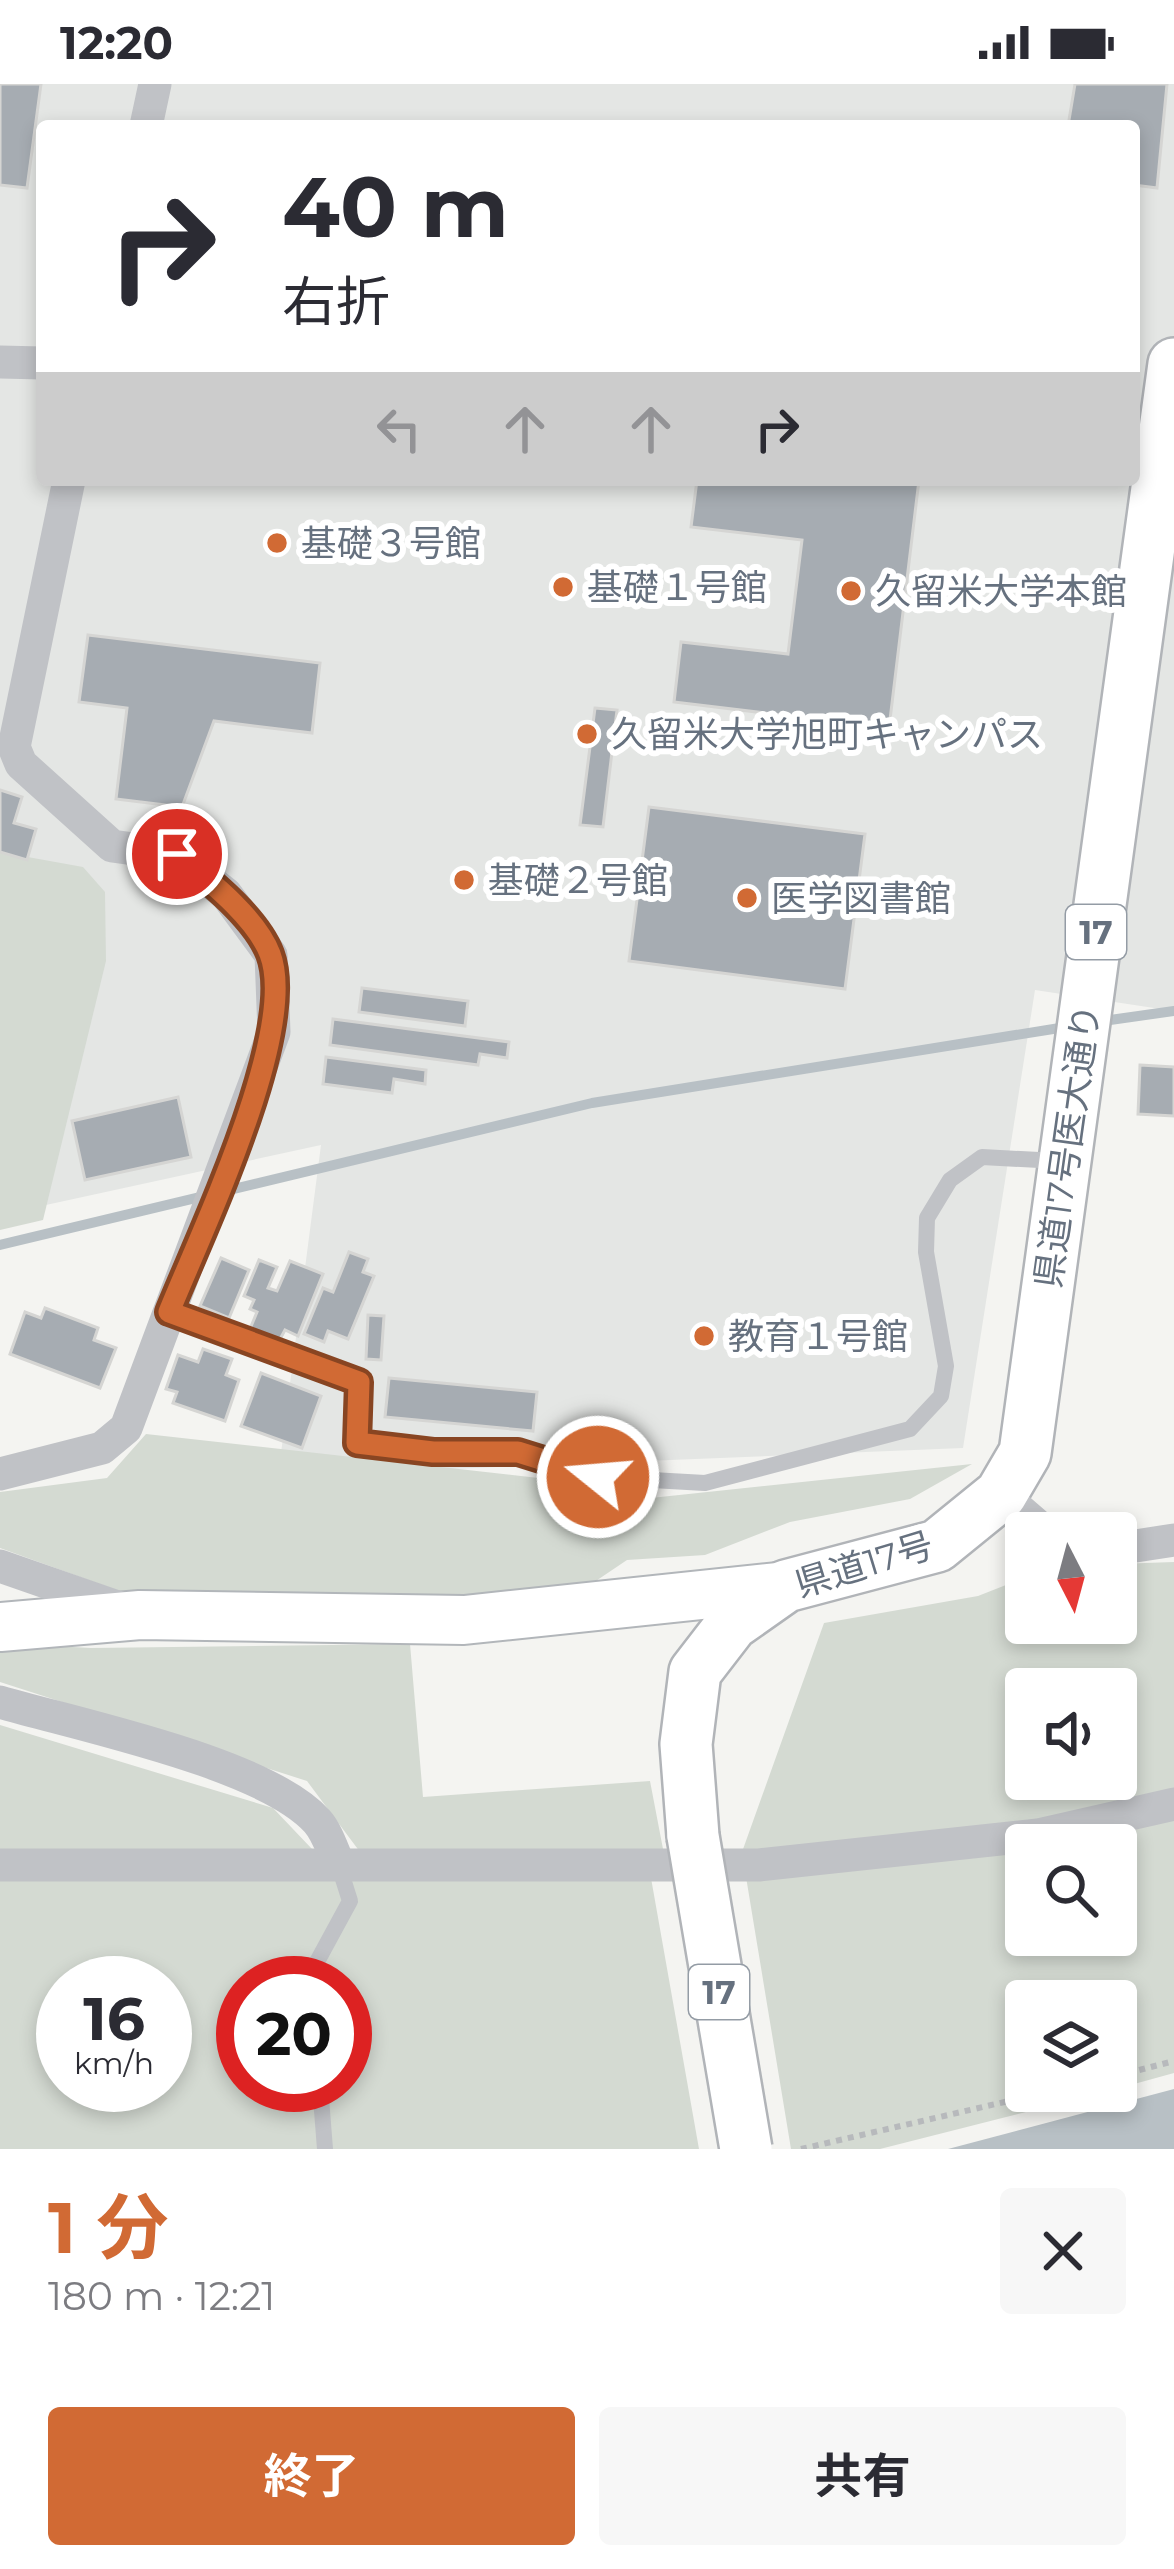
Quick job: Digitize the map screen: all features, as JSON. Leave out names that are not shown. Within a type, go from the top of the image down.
[{"type":"main road","name":"県道17号医大通り","points":[[1000,1494],[1025,1453],[1174,364]]},
{"type":"main road","name":"県道17号","points":[[746,2149],[692,1836],[686,1744],[695,1672],[732,1624],[786,1586],[937,1546],[1000,1494]]},
{"type":"street","points":[[147,120],[155,84]]},
{"type":"street","points":[[0,362],[36,363]]},
{"type":"street","points":[[0,1474],[102,1448],[126,1428],[274,1032],[271,955],[226,894],[177,854],[112,846],[21,764],[14,747],[68,486]]},
{"type":"street","points":[[1000,1494],[1021,1512]]},
{"type":"street","points":[[1137,1546],[1171,1542]]},
{"type":"street","points":[[0,1566],[140,1615]]},
{"type":"street","points":[[0,1627],[140,1615],[464,1620],[786,1586]]},
{"type":"street","points":[[0,1702],[202,1762],[290,1798],[320,1824],[338,1862]]},
{"type":"street","points":[[0,1864],[759,1865],[1038,1835],[1174,1804]]},
{"type":"lane","points":[[169,1312],[359,1382],[357,1443],[433,1452],[518,1452],[598,1477],[705,1483],[910,1429],[941,1396],[946,1366],[926,1252],[927,1218],[938,1199],[950,1180],[982,1157],[1065,1162]]},
{"type":"lane","points":[[320,1956],[350,1901],[338,1862]]},
{"type":"lane","points":[[322,2112],[325,2149]]},
{"type":"path","points":[[1137,2071],[1174,2061]]},
{"type":"path","points":[[801,2149],[1005,2102]]},
{"type":"shaded area","name":"久留米大学旭町キャンパス","points":[[0,84],[1174,84],[1174,1011],[1035,990],[963,1448],[278,1476],[321,1145],[0,1215]]},
{"type":"shaded area","points":[[0,852],[83,867],[105,892],[106,961],[43,1220],[0,1230]]},
{"type":"shaded area","points":[[146,1434],[547,1479],[632,1500],[972,1464],[910,1499],[790,1522],[705,1555],[627,1560],[578,1593],[155,1604],[0,1548],[0,1492],[107,1478]]},
{"type":"shaded area","points":[[1174,1562],[1174,1793],[1028,1823],[742,1852],[824,1623],[978,1596],[1005,1585],[1005,1644],[1137,1644],[1137,1563]]},
{"type":"shaded area","points":[[0,1643],[91,1648],[410,1644],[423,1797],[650,1781],[663,1849],[360,1852],[307,1781],[0,1682]]},
{"type":"shaded area","points":[[0,1725],[273,1808],[312,1849],[651,1878],[699,2149],[0,2149]]},
{"type":"shaded area","points":[[1174,1814],[1174,2073],[1137,2083],[1137,1980],[1005,1980],[1005,2112],[1026,2112],[880,2149],[791,2149],[746,1877],[1005,1839],[1005,1956],[1137,1956],[1137,1824],[1106,1824]]},
{"type":"shaded area","points":[[1174,2089],[1174,2149],[948,2149],[1087,2112],[1137,2112],[1137,2099]]},
{"type":"building","points":[[0,84],[41,84],[27,188],[0,185]]},
{"type":"building","points":[[1075,84],[1167,84],[1157,188],[1140,186],[1140,120],[1069,120]]},
{"type":"building","name":"久留米大学本館","points":[[696,486],[918,486],[889,728],[674,702],[681,642],[788,654],[802,540],[691,527]]},
{"type":"building","points":[[88,635],[320,663],[312,733],[214,721],[182,807],[116,799],[127,708],[79,702]]},
{"type":"building","points":[[595,708],[617,710],[603,827],[580,825]]},
{"type":"building","points":[[0,790],[22,797],[14,823],[36,829],[27,860],[0,852]]},
{"type":"building","name":"医学図書館","points":[[649,807],[865,834],[845,989],[629,961]]},
{"type":"building","points":[[362,988],[468,1001],[465,1026],[359,1012]]},
{"type":"building","points":[[333,1019],[509,1042],[507,1058],[480,1054],[478,1065],[330,1045]]},
{"type":"building","points":[[326,1057],[426,1070],[425,1084],[394,1079],[392,1093],[323,1084]]},
{"type":"building","points":[[1140,1065],[1174,1067],[1174,1116],[1138,1114]]},
{"type":"building","points":[[178,1097],[191,1157],[85,1180],[72,1121]]},
{"type":"building","points":[[349,1252],[368,1259],[363,1272],[374,1276],[348,1339],[328,1331],[324,1342],[304,1334],[323,1288],[333,1292]]},
{"type":"building","points":[[221,1258],[249,1270],[229,1318],[200,1306]]},
{"type":"building","points":[[259,1260],[277,1267],[268,1288],[277,1291],[290,1261],[323,1274],[298,1336],[285,1330],[279,1341],[250,1329],[257,1312],[250,1309],[254,1300],[244,1296]]},
{"type":"building","points":[[45,1308],[98,1328],[94,1340],[116,1348],[100,1388],[10,1354],[25,1312],[41,1318]]},
{"type":"building","points":[[368,1315],[384,1316],[381,1360],[366,1359]]},
{"type":"building","points":[[203,1349],[232,1359],[226,1375],[239,1380],[225,1421],[173,1403],[177,1392],[166,1389],[178,1355],[198,1362]]},
{"type":"building","points":[[261,1373],[321,1396],[302,1448],[241,1426]]},
{"type":"building","points":[[389,1378],[537,1392],[533,1431],[385,1417]]},
{"type":"waterway","points":[[1096,1022],[1174,1011]]},
{"type":"waterway","points":[[0,1245],[592,1103],[1072,1026]]},
{"type":"place","name":"基礎３号館","points":[[277,543]]},
{"type":"place","name":"基礎１号館","points":[[563,587]]},
{"type":"place","name":"久留米大学本館","points":[[851,591]]},
{"type":"place","name":"久留米大学旭町キャンパス","points":[[587,734]]},
{"type":"place","name":"基礎２号館","points":[[464,880]]},
{"type":"place","name":"医学図書館","points":[[747,898]]},
{"type":"place","name":"教育１号館","points":[[704,1336]]},
{"type":"route","points":[[177,854],[226,894],[271,955],[274,1032],[169,1312],[255,1348],[359,1382],[357,1443],[433,1452],[518,1452],[598,1477]]}]
